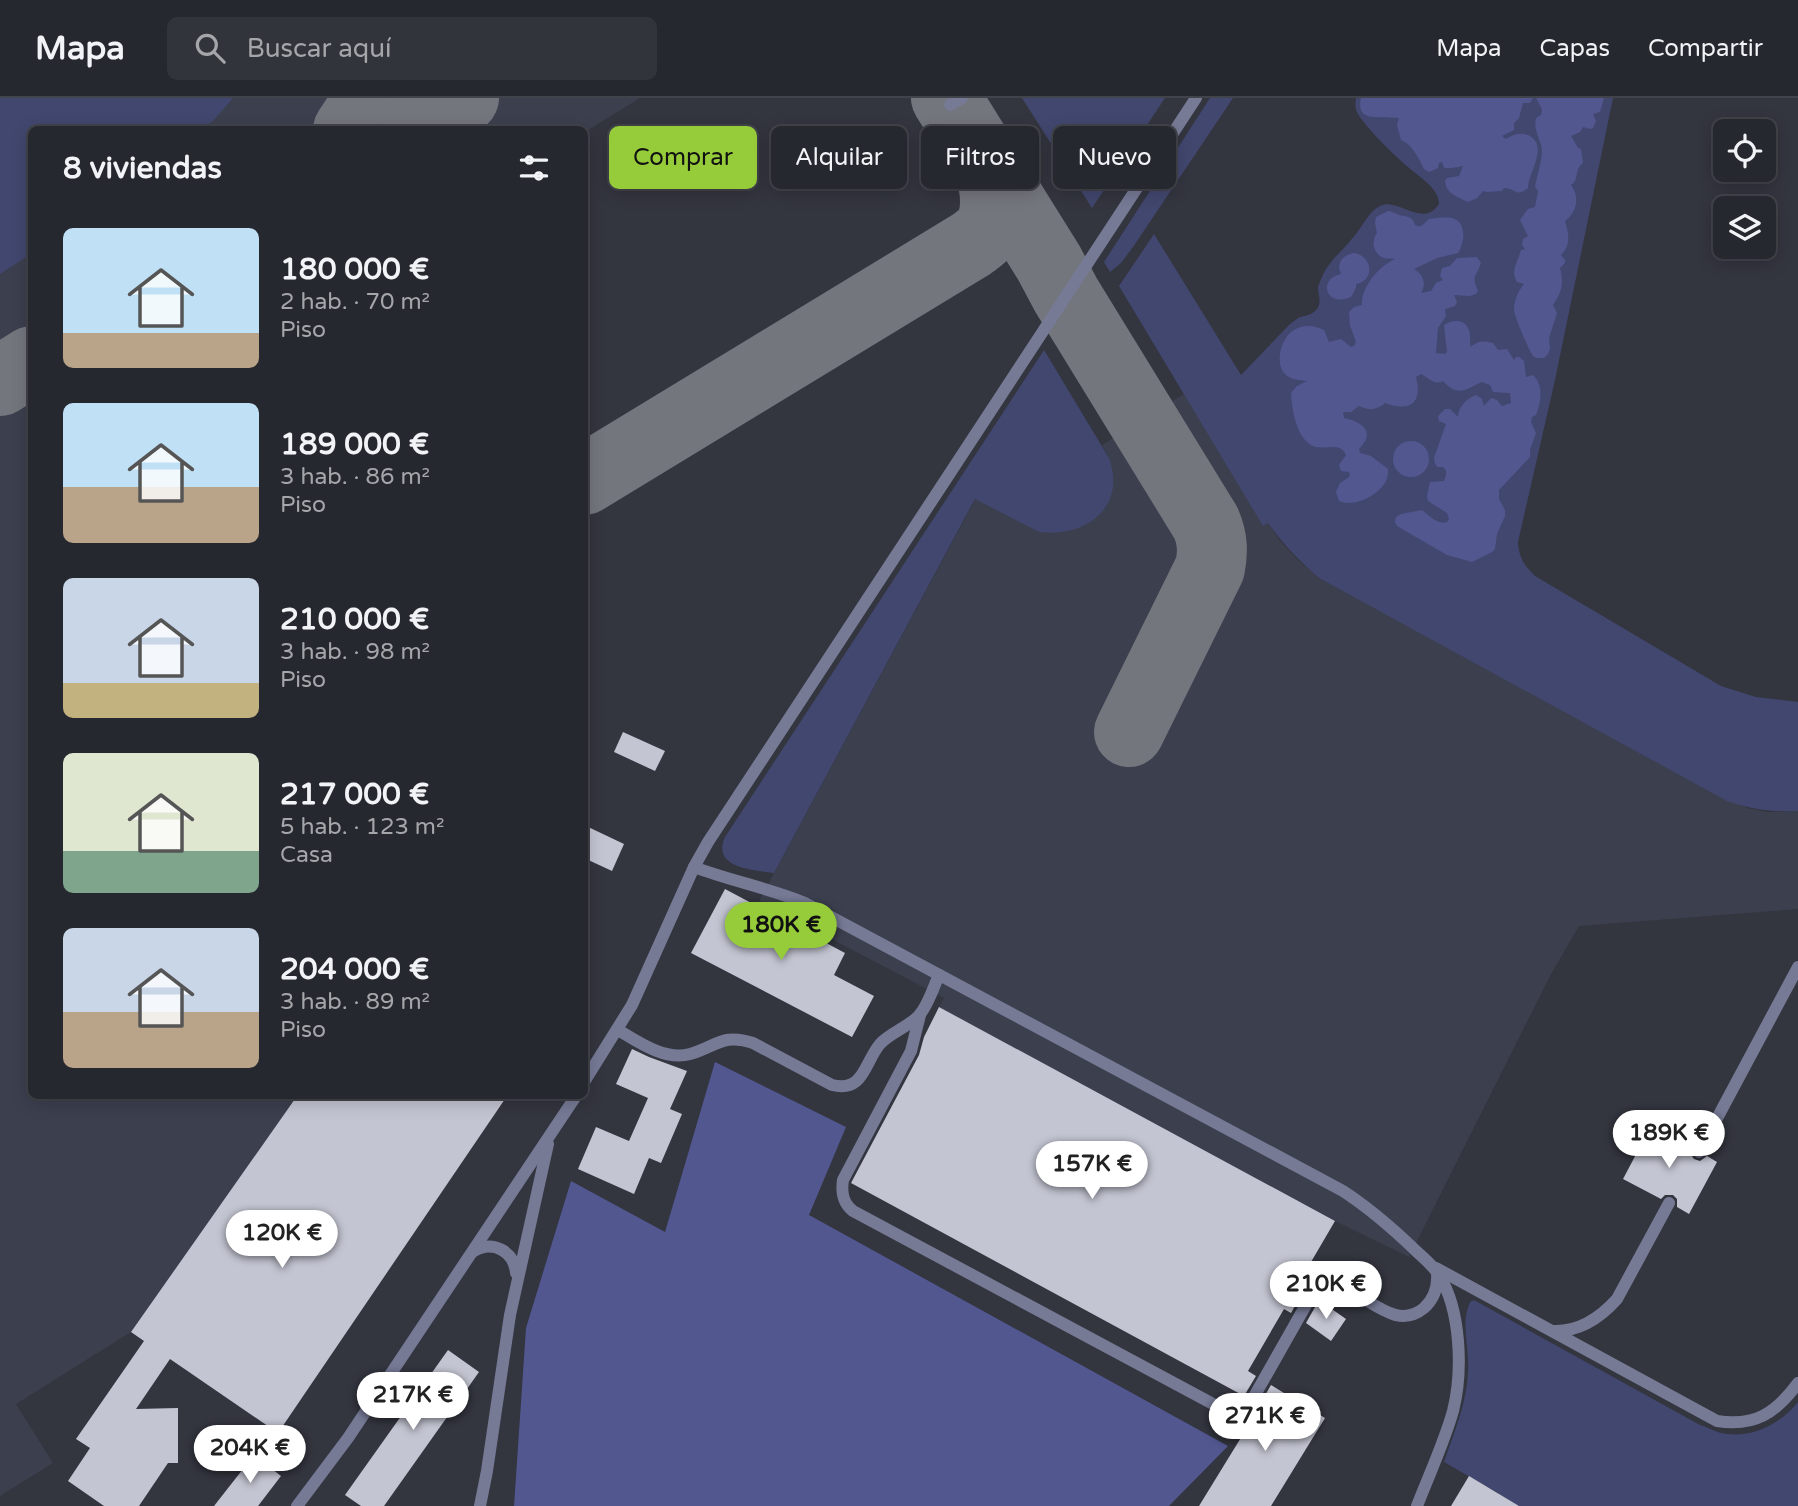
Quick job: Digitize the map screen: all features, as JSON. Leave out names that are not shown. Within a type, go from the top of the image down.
[{"type":"lane","points":[[950,105],[962,98]]},
{"type":"lane","points":[[588,1077],[632,1005],[694,867],[708,842],[1196,98]]},
{"type":"lane","points":[[694,867],[769,889],[805,903],[1343,1191],[1369,1208],[1435,1269],[1717,1421],[1730,1423],[1757,1419],[1780,1405],[1798,1383]]},
{"type":"lane","points":[[1699,1152],[1798,967]]},
{"type":"lane","points":[[939,975],[919,1015],[911,1051],[843,1180],[842,1194],[847,1207],[1228,1412],[1241,1411],[1251,1402],[1315,1289],[1335,1284],[1393,1314],[1407,1316],[1422,1310],[1427,1304],[1436,1288],[1435,1269]]},
{"type":"lane","points":[[618,1030],[650,1048],[677,1055],[688,1055],[728,1039],[740,1038],[840,1087],[856,1083],[882,1042],[919,1015]]},
{"type":"lane","points":[[298,1506],[348,1438],[574,1099]]},
{"type":"lane","points":[[481,1506],[510,1315],[550,1137]]},
{"type":"lane","points":[[1550,1330],[1577,1328],[1606,1311],[1626,1285],[1669,1203]]},
{"type":"lane","points":[[473,1251],[491,1247],[507,1253],[514,1261],[517,1279]]},
{"type":"lane","points":[[1417,1506],[1446,1431],[1457,1389],[1458,1345],[1454,1318],[1449,1295],[1435,1269]]},
{"type":"shaded area","points":[[0,98],[640,98],[588,130],[588,126],[28,126],[28,1099],[295,1099],[131,1332],[16,1404],[53,1463],[0,1496]]},
{"type":"shaded area","points":[[0,98],[233,98],[206,126],[28,126],[28,256],[0,274]]},
{"type":"shaded area","points":[[1022,98],[1165,98],[1146,126],[1053,126],[1053,147]]},
{"type":"shaded area","points":[[1210,98],[1233,98],[1176,183],[1176,151]]},
{"type":"shaded area","points":[[1356,98],[1613,98],[1555,380],[1518,542],[1521,557],[1535,576],[1721,686],[1756,697],[1798,702],[1798,811],[1762,810],[1727,801],[1319,578],[1279,538],[1268,523],[1263,526],[1119,286],[1154,234],[1241,375],[1289,325],[1317,309],[1320,301],[1318,287],[1325,271],[1369,215],[1387,204],[1426,214],[1439,204],[1432,188],[1362,120],[1356,110]]},
{"type":"shaded area","points":[[1361,98],[1533,98],[1530,103],[1523,103],[1519,118],[1514,123],[1514,130],[1502,136],[1506,139],[1516,134],[1525,134],[1534,140],[1537,146],[1538,152],[1528,188],[1518,192],[1508,188],[1502,191],[1483,191],[1468,202],[1457,197],[1450,192],[1445,181],[1447,178],[1459,176],[1463,166],[1444,168],[1442,162],[1438,168],[1429,172],[1424,169],[1412,148],[1401,140],[1397,125],[1399,118],[1371,117],[1364,114],[1360,108]]},
{"type":"shaded area","points":[[1536,98],[1604,98],[1600,112],[1593,114],[1596,121],[1593,128],[1583,127],[1580,132],[1571,136],[1581,149],[1583,163],[1571,185],[1576,194],[1576,204],[1565,221],[1568,239],[1561,255],[1565,263],[1560,268],[1561,287],[1553,305],[1557,313],[1549,338],[1550,349],[1544,358],[1534,357],[1531,353],[1514,310],[1517,296],[1524,284],[1517,282],[1514,270],[1521,250],[1525,249],[1522,245],[1523,239],[1528,236],[1520,220],[1528,209],[1535,207],[1538,191],[1535,187],[1542,152],[1535,123],[1542,109]]},
{"type":"shaded area","points":[[1080,189],[1105,189],[1092,208]]},
{"type":"shaded area","points":[[1151,189],[1172,189],[1121,263],[1110,272],[1104,262]]},
{"type":"shaded area","points":[[1388,211],[1410,218],[1418,226],[1429,219],[1446,217],[1457,220],[1462,228],[1463,238],[1458,253],[1437,258],[1414,269],[1423,280],[1421,293],[1431,291],[1436,283],[1443,280],[1440,276],[1442,268],[1450,266],[1457,258],[1477,257],[1481,263],[1475,279],[1478,291],[1476,294],[1454,295],[1457,302],[1455,306],[1445,309],[1446,316],[1438,328],[1436,353],[1447,352],[1444,325],[1454,321],[1461,322],[1469,330],[1471,347],[1484,342],[1493,343],[1498,350],[1507,349],[1514,360],[1519,357],[1524,361],[1526,377],[1533,375],[1539,384],[1539,405],[1531,422],[1536,433],[1530,457],[1499,490],[1505,516],[1497,534],[1495,549],[1472,562],[1447,555],[1397,526],[1396,517],[1422,510],[1437,521],[1447,522],[1447,513],[1428,501],[1427,496],[1430,482],[1444,481],[1446,475],[1443,467],[1435,464],[1434,458],[1446,424],[1439,421],[1438,416],[1445,409],[1450,409],[1458,417],[1464,403],[1476,395],[1482,399],[1484,406],[1491,398],[1502,406],[1511,403],[1510,393],[1493,392],[1490,385],[1482,382],[1458,391],[1443,381],[1435,382],[1421,374],[1416,377],[1417,394],[1412,404],[1401,407],[1385,403],[1373,409],[1359,406],[1351,412],[1343,412],[1344,418],[1362,425],[1367,433],[1359,449],[1360,453],[1371,456],[1388,469],[1388,477],[1378,491],[1366,499],[1345,503],[1339,501],[1336,492],[1340,483],[1350,475],[1349,472],[1341,471],[1339,465],[1346,455],[1340,448],[1316,447],[1306,441],[1298,429],[1291,393],[1307,381],[1288,377],[1280,366],[1285,339],[1301,327],[1316,327],[1324,330],[1329,342],[1341,339],[1351,347],[1354,346],[1356,342],[1349,312],[1362,305],[1364,291],[1372,278],[1395,259],[1380,256],[1374,247],[1376,217]]},
{"type":"shaded area","points":[[1354,253],[1368,263],[1369,274],[1356,284],[1351,297],[1336,299],[1328,292],[1327,286],[1329,281],[1341,274],[1339,268],[1343,258]]},
{"type":"shaded area","points":[[1044,350],[1109,458],[1113,475],[1112,491],[1107,505],[1087,524],[1056,533],[1039,532],[975,499],[774,873],[736,866],[724,855],[722,847],[725,837]]},
{"type":"shaded area","points":[[1184,394],[1263,525],[1268,523],[1281,542],[1319,578],[1747,808],[1768,812],[1798,811],[1798,909],[1579,926],[1550,976],[1409,1257],[1335,1221],[939,1007],[944,998],[759,901],[976,498],[1039,532],[1106,507],[1112,490],[1109,458],[1102,445]]},
{"type":"shaded area","points":[[1411,441],[1424,446],[1429,459],[1424,472],[1411,477],[1398,472],[1393,459],[1398,446]]},
{"type":"shaded area","points":[[715,1062],[846,1127],[809,1215],[1228,1446],[1169,1506],[514,1506],[526,1328],[571,1181],[665,1232]]},
{"type":"shaded area","points":[[1474,1300],[1700,1425],[1721,1433],[1743,1434],[1764,1428],[1782,1417],[1798,1402],[1798,1506],[1491,1506],[1498,1493],[1444,1462],[1465,1395],[1468,1363],[1466,1319],[1470,1302]]},
{"type":"building","points":[[623,732],[665,751],[655,771],[614,752]]},
{"type":"building","points":[[588,827],[624,844],[612,871],[588,860]]},
{"type":"building","points":[[725,889],[845,953],[834,975],[874,996],[852,1037],[691,953]]},
{"type":"building","points":[[939,1007],[1335,1221],[1297,1286],[1304,1290],[1291,1313],[1284,1309],[1248,1371],[1256,1376],[1244,1396],[851,1183],[919,1055],[924,1037]]},
{"type":"building","points":[[632,1049],[687,1071],[670,1109],[682,1114],[661,1163],[649,1158],[634,1194],[578,1169],[596,1127],[629,1141],[648,1098],[616,1084]]},
{"type":"building","points":[[295,1099],[505,1099],[278,1433],[170,1359],[136,1409],[178,1408],[178,1463],[168,1463],[139,1506],[104,1506],[68,1481],[90,1448],[76,1439],[144,1341],[131,1332]]},
{"type":"building","points":[[1651,1126],[1691,1148],[1690,1153],[1694,1159],[1700,1161],[1707,1156],[1717,1162],[1689,1214],[1677,1207],[1677,1199],[1673,1195],[1665,1195],[1661,1199],[1623,1179]]},
{"type":"building","points":[[1319,1300],[1346,1319],[1331,1341],[1306,1323]]},
{"type":"building","points":[[448,1350],[479,1372],[384,1506],[361,1506],[345,1495]]},
{"type":"building","points":[[1271,1385],[1325,1418],[1271,1506],[1199,1506],[1261,1405]]},
{"type":"building","points":[[254,1455],[281,1476],[258,1506],[214,1506]]},
{"type":"building","points":[[1469,1476],[1519,1506],[1451,1506]]},
{"type":"taxiway","points":[[351,126],[369,98]]},
{"type":"taxiway","points":[[418,126],[464,98]]},
{"type":"taxiway","points":[[946,98],[1049,263],[1206,523],[1210,535],[1210,568],[1129,732]]},
{"type":"taxiway","points":[[588,478],[978,240],[986,232],[993,218],[994,189]]},
{"type":"taxiway","points":[[0,381],[28,364]]}]
